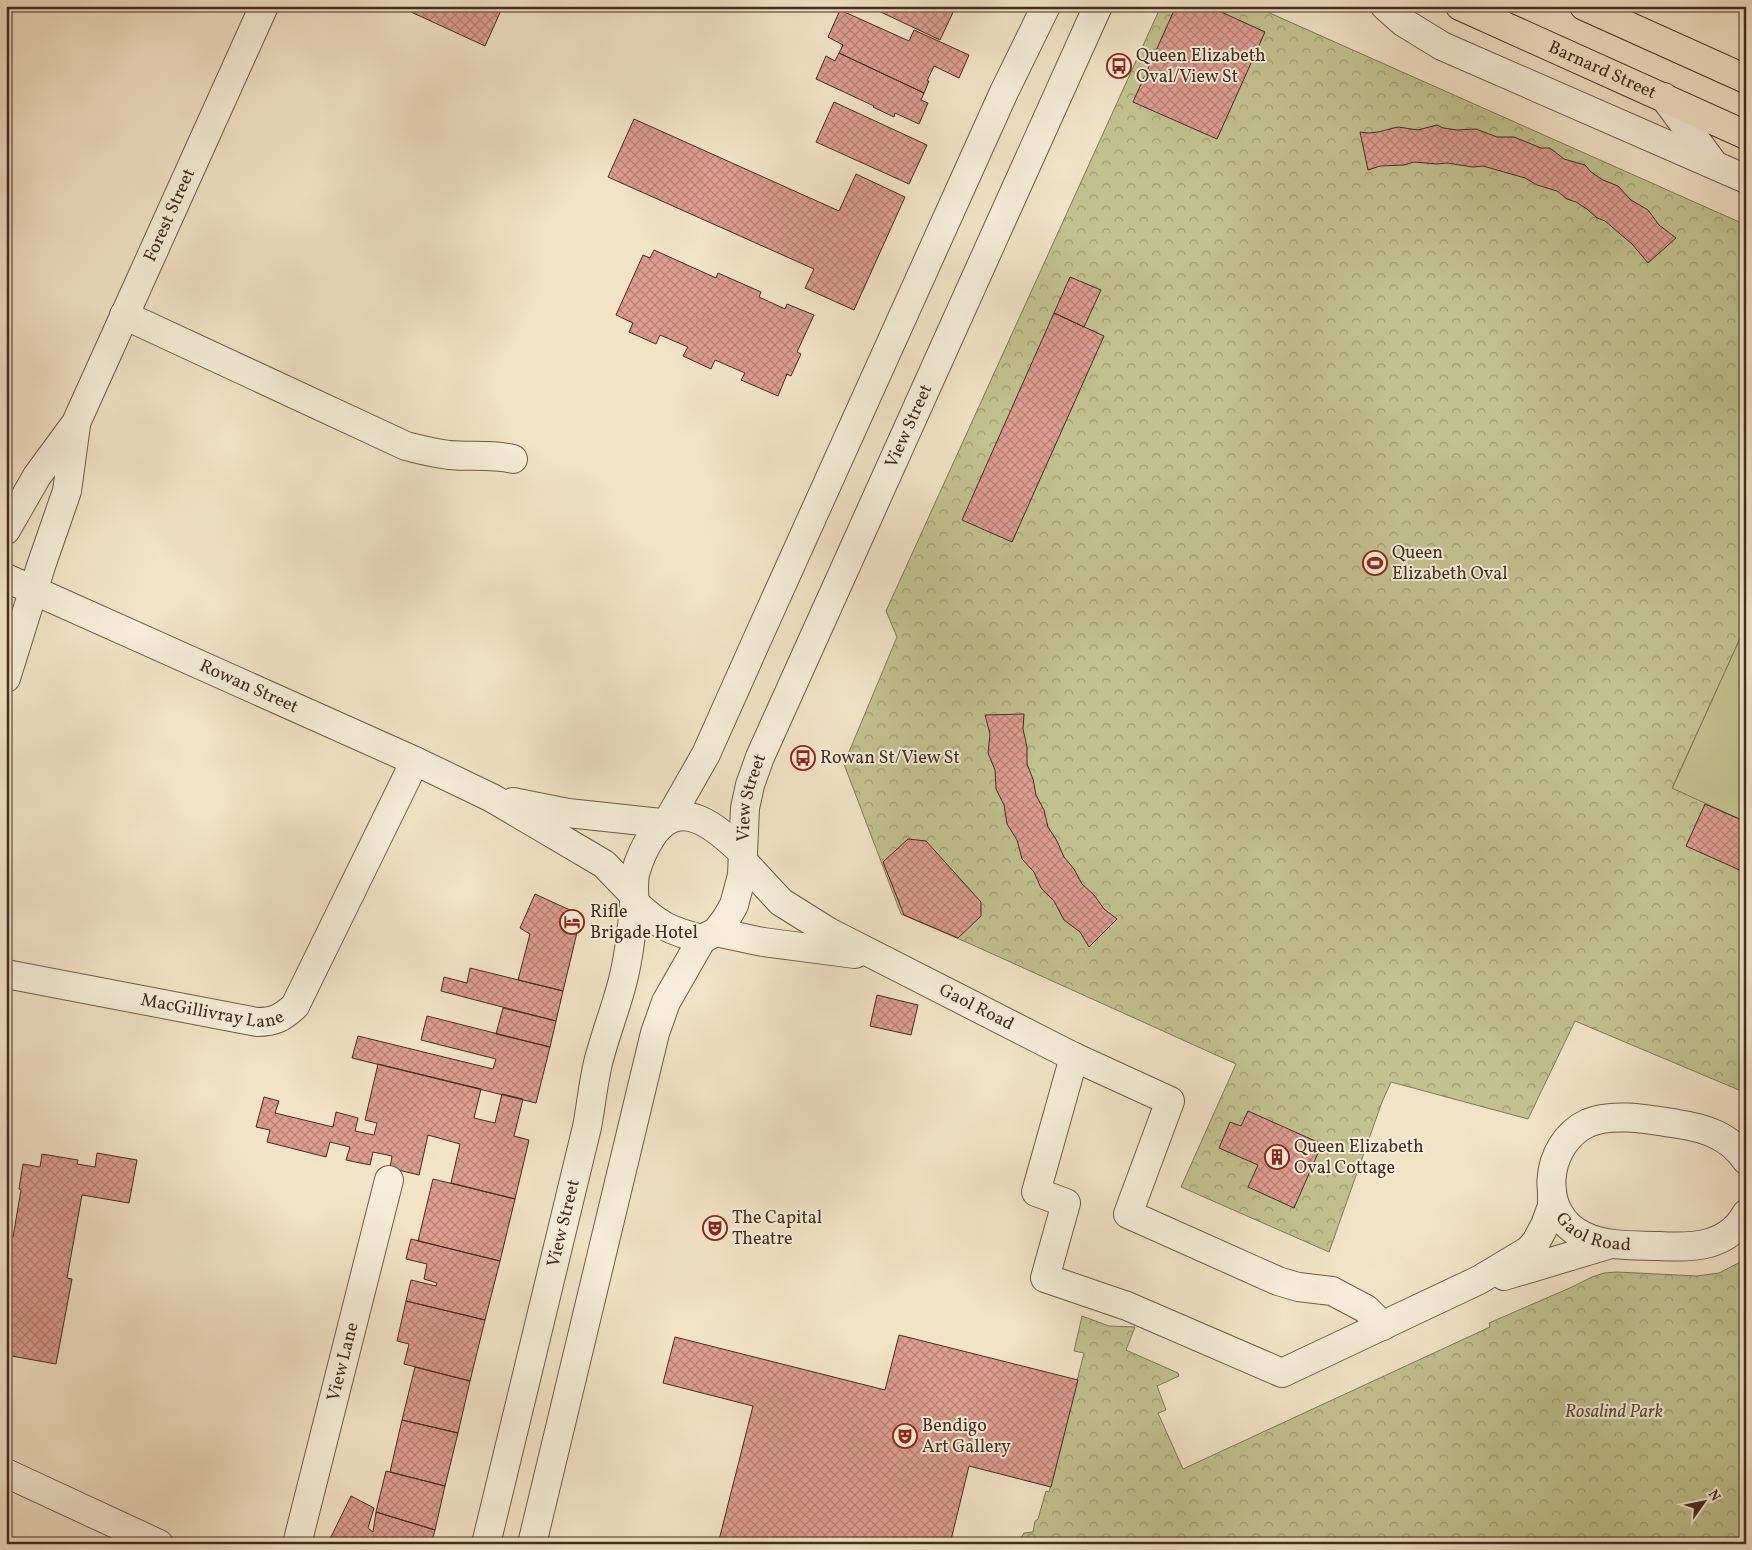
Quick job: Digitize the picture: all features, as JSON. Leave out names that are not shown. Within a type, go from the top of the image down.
[{"type":"main road","name":"Barnard Street","points":[[1460,6],[1746,134]]},
{"type":"main road","points":[[1584,6],[1746,79]]},
{"type":"street","name":"Forest Street","points":[[6,530],[37,476],[76,423],[264,6]]},
{"type":"street","points":[[709,936],[663,926],[654,920],[634,898],[635,876],[640,857],[648,842],[665,821],[706,754],[720,727],[756,642],[1004,92],[1046,6]]},
{"type":"street","name":"View Street","points":[[742,857],[745,808],[750,785],[772,726],[1098,6]]},
{"type":"street","points":[[1386,6],[1403,22],[1442,46],[1746,179]]},
{"type":"street","points":[[1664,98],[1714,164]]},
{"type":"street","points":[[124,315],[406,446],[426,452],[450,455],[502,456],[512,459]]},
{"type":"street","name":"Forest Street","points":[[6,678],[67,491],[76,423]]},
{"type":"street","name":"Rowan Street","points":[[6,578],[415,761],[492,798],[604,864],[634,898]]},
{"type":"street","name":"MacGillivray Lane","points":[[6,974],[257,1022],[269,1022],[279,1018],[295,1006],[415,761]]},
{"type":"street","name":"Rowan Street","points":[[492,798],[568,813],[665,821]]},
{"type":"street","points":[[532,1544],[655,1033],[666,1002],[709,936],[726,919],[734,905],[741,883],[742,857],[718,830],[700,820],[686,816],[665,821]]},
{"type":"street","name":"Gaol Road","points":[[742,857],[781,902],[828,932],[1074,1057],[1170,1101],[1128,1214],[1278,1281],[1332,1291],[1366,1309],[1383,1326]]},
{"type":"street","name":"View Street","points":[[486,1544],[587,1127],[598,1062],[623,982],[634,898]]},
{"type":"street","name":"Gaol Road","points":[[709,936],[877,957]]},
{"type":"street","points":[[1074,1057],[1036,1192],[1066,1203],[1046,1278],[1126,1306],[1282,1373],[1478,1280],[1528,1250],[1536,1242],[1545,1225],[1552,1206],[1552,1192]]},
{"type":"street","name":"Gaol Road","points":[[1746,1160],[1727,1140],[1717,1134],[1693,1126],[1640,1118],[1600,1119],[1578,1129],[1563,1144],[1552,1169],[1552,1192],[1556,1207],[1577,1232],[1585,1237],[1613,1243],[1685,1247],[1712,1244],[1732,1232],[1741,1223],[1746,1214]]},
{"type":"street","name":"View Lane","points":[[297,1544],[389,1180]]},
{"type":"street","points":[[1478,1280],[1512,1275],[1613,1243]]},
{"type":"street","points":[[6,1473],[159,1544]]},
{"type":"green space","points":[[1161,6],[1254,6],[1746,225],[1746,625],[1672,788],[1746,822],[1746,1093],[1575,1021],[1528,1119],[1391,1082],[1382,1102],[1329,1252],[1181,1187],[1236,1064],[901,914],[844,764],[897,637],[886,611]]},
{"type":"green space","points":[[1746,625],[1746,822],[1672,789]]},
{"type":"green space","name":"Rosalind Park","points":[[1746,1259],[1746,1524],[1739,1544],[1017,1544],[1024,1533],[1033,1532],[1046,1491],[1049,1492],[1084,1353],[1074,1351],[1082,1316],[1109,1326],[1135,1327],[1126,1350],[1178,1373],[1179,1376],[1157,1386],[1166,1410],[1158,1413],[1183,1469],[1490,1327],[1489,1323],[1592,1277],[1604,1273],[1617,1272],[1697,1276],[1719,1273]]},
{"type":"building","points":[[398,6],[503,6],[485,46]]},
{"type":"building","points":[[868,6],[956,6],[940,40]]},
{"type":"building","points":[[1176,6],[1208,6],[1265,32],[1217,139],[1133,102]]},
{"type":"building","points":[[840,10],[909,41],[914,30],[969,55],[959,78],[934,66],[924,93],[839,53],[843,45],[828,37]]},
{"type":"building","points":[[839,53],[924,93],[921,100],[928,103],[919,124],[895,113],[894,117],[816,79],[826,56],[835,61]]},
{"type":"building","points":[[834,102],[927,145],[909,184],[816,142]]},
{"type":"building","points":[[634,119],[839,211],[856,174],[905,197],[854,310],[805,288],[814,269],[608,177]]},
{"type":"building","points":[[1437,125],[1457,130],[1476,129],[1497,137],[1514,137],[1541,148],[1550,148],[1564,159],[1585,165],[1591,172],[1603,180],[1618,186],[1631,200],[1648,210],[1659,225],[1676,238],[1648,263],[1632,244],[1605,221],[1597,218],[1587,209],[1567,199],[1557,191],[1537,185],[1525,178],[1483,166],[1473,167],[1447,163],[1414,162],[1404,165],[1380,166],[1368,170],[1360,132],[1378,132],[1398,127],[1418,130]]},
{"type":"building","points":[[654,250],[716,278],[718,273],[761,292],[759,297],[785,309],[787,304],[814,315],[797,352],[801,354],[791,376],[787,374],[778,396],[741,380],[745,373],[715,360],[711,369],[683,356],[688,347],[660,335],[656,344],[629,332],[633,323],[616,315],[643,255],[650,258]]},
{"type":"building","points":[[1070,277],[1101,290],[1084,327],[1054,313]]},
{"type":"building","points":[[1054,313],[1104,336],[1012,542],[962,520]]},
{"type":"building","points":[[1024,714],[1023,729],[1027,747],[1027,764],[1033,779],[1036,795],[1044,810],[1048,827],[1064,857],[1074,869],[1082,884],[1094,895],[1104,909],[1117,919],[1089,947],[1080,932],[1064,920],[1054,901],[1041,888],[1034,872],[1022,859],[1017,840],[1007,824],[1004,805],[996,789],[995,770],[988,753],[990,734],[985,715]]},
{"type":"building","points":[[1705,804],[1746,822],[1746,873],[1686,846]]},
{"type":"building","points":[[908,839],[926,841],[981,902],[981,916],[958,938],[904,915],[883,862]]},
{"type":"building","points":[[535,894],[572,911],[580,920],[563,991],[518,980],[530,934],[520,928]]},
{"type":"building","points":[[470,968],[563,991],[556,1021],[441,991],[444,977],[467,983]]},
{"type":"building","points":[[877,995],[918,1005],[911,1035],[870,1026]]},
{"type":"building","points":[[503,1008],[556,1021],[550,1047],[496,1034]]},
{"type":"building","points":[[427,1016],[550,1047],[536,1103],[352,1058],[358,1036],[493,1069],[496,1059],[421,1040]]},
{"type":"building","points":[[378,1064],[481,1089],[474,1118],[495,1123],[502,1094],[523,1099],[514,1136],[529,1140],[515,1199],[451,1183],[460,1144],[428,1135],[419,1175],[390,1168],[392,1156],[373,1152],[370,1165],[346,1160],[350,1147],[330,1142],[326,1157],[267,1142],[270,1130],[256,1127],[264,1097],[279,1101],[275,1113],[333,1127],[336,1112],[358,1118],[355,1131],[374,1135],[377,1123],[365,1120]]},
{"type":"building","name":"Queen Elizabeth Oval Cottage","points":[[1248,1111],[1322,1144],[1294,1208],[1248,1187],[1258,1165],[1219,1148],[1230,1122],[1241,1126]]},
{"type":"building","points":[[97,1153],[137,1160],[129,1203],[82,1195],[67,1278],[72,1279],[56,1364],[6,1355],[6,1277],[9,1260],[6,1259],[6,1236],[13,1237],[21,1190],[19,1189],[23,1164],[40,1167],[42,1154],[78,1160],[77,1164],[95,1167]]},
{"type":"building","points":[[433,1179],[515,1199],[500,1261],[418,1241]]},
{"type":"building","points":[[411,1239],[500,1261],[485,1320],[406,1301],[411,1280],[436,1286],[437,1283],[424,1279],[427,1264],[406,1259]]},
{"type":"building","points":[[406,1301],[485,1320],[470,1381],[404,1364],[409,1344],[397,1341]]},
{"type":"building","name":"Bendigo Art Gallery","points":[[899,1335],[1078,1380],[1051,1487],[969,1466],[950,1544],[718,1544],[753,1406],[663,1383],[675,1337],[885,1390]]},
{"type":"building","points":[[415,1367],[470,1381],[458,1433],[402,1420]]},
{"type":"building","points":[[402,1420],[458,1433],[445,1486],[390,1472]]},
{"type":"building","points":[[386,1471],[445,1486],[435,1530],[376,1512]]},
{"type":"building","points":[[351,1496],[374,1508],[368,1528],[373,1532],[376,1512],[435,1530],[431,1544],[335,1544],[329,1541]]},
{"type":"place","name":"Queen Elizabeth Oval/View St","points":[[1119,66]]},
{"type":"place","name":"Queen Elizabeth Oval","points":[[1375,563]]},
{"type":"place","name":"Rowan St/View St","points":[[803,758]]},
{"type":"place","name":"Rifle Brigade Hotel","points":[[572,922]]},
{"type":"place","name":"Queen Elizabeth Oval Cottage","points":[[1277,1157]]},
{"type":"place","name":"The Capital Theatre","points":[[715,1228]]},
{"type":"place","name":"Bendigo Art Gallery","points":[[905,1436]]}]
